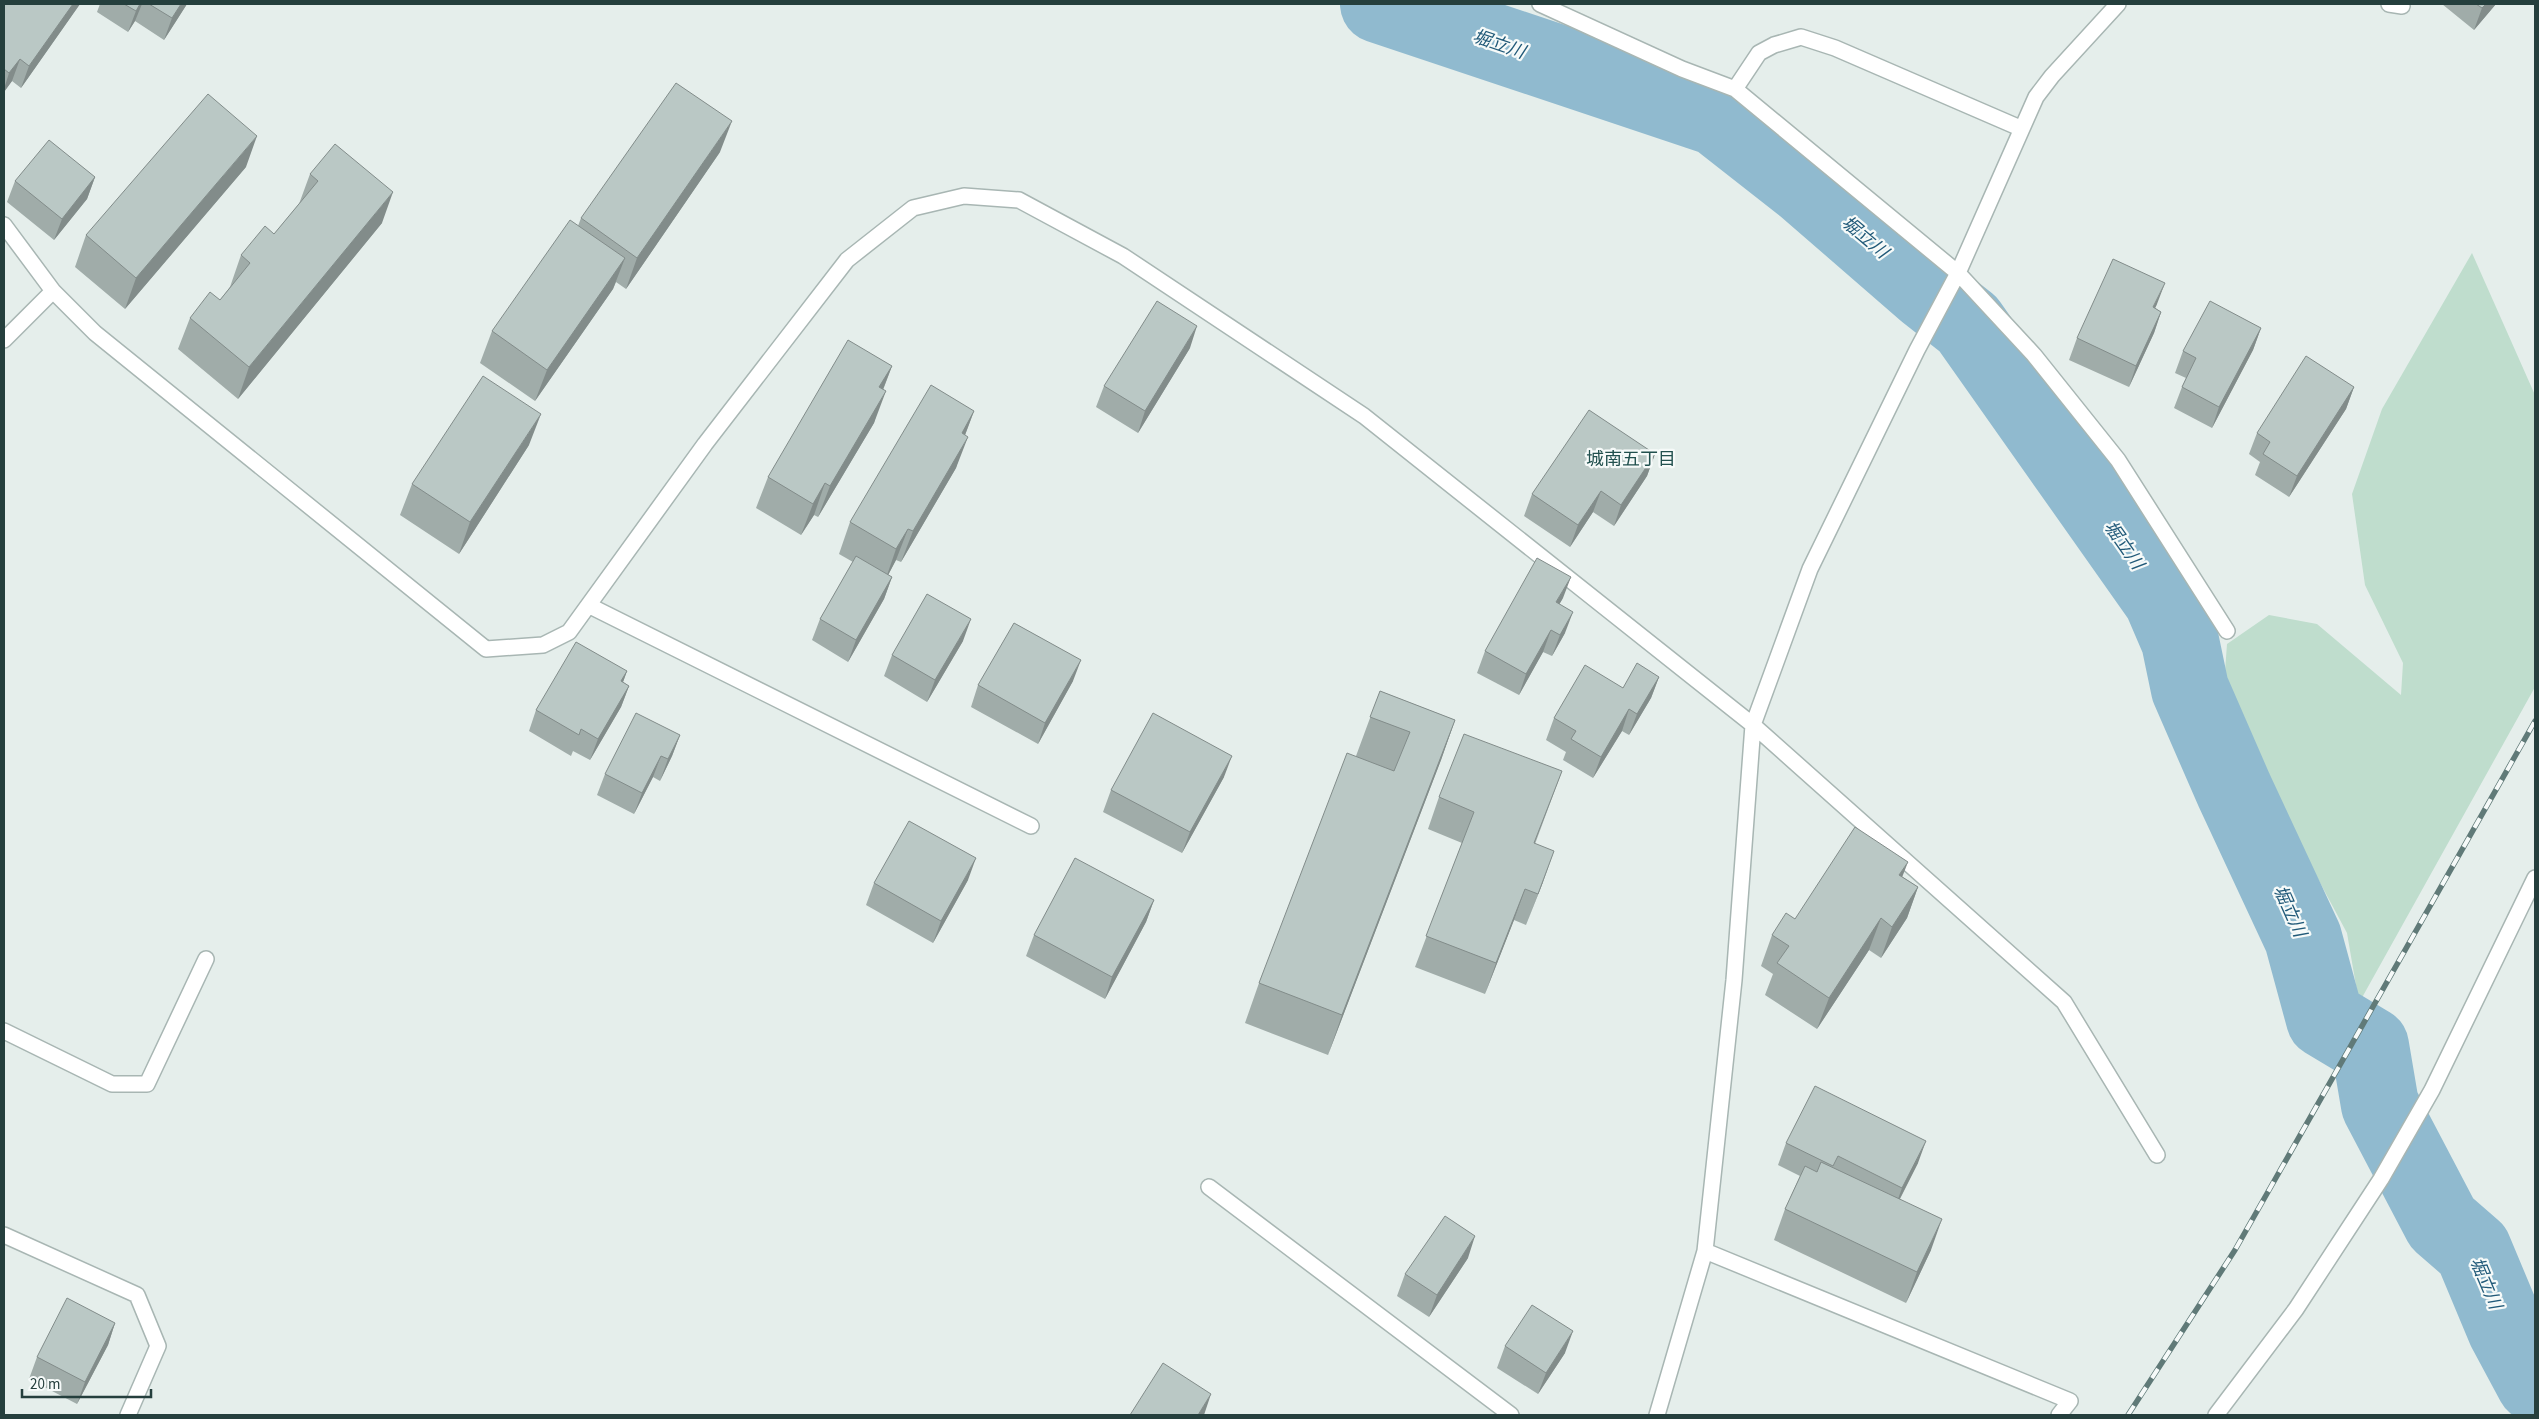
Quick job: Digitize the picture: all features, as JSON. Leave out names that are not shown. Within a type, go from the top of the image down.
[{"type":"street","points":[[1540,4],[1682,69],[1734,89],[1958,273],[2034,355],[2118,460],[2226,632]]},
{"type":"street","points":[[1657,1415],[1705,1251],[1734,980],[1753,726],[1810,569],[1917,350],[1958,273],[1990,204],[2020,128],[2036,97],[2052,76],[2118,4]]},
{"type":"street","points":[[1734,89],[1759,53],[1774,45],[1801,37],[1835,48],[2020,128]]},
{"type":"street","points":[[4,225],[53,291],[94,334],[486,649],[543,644],[569,632],[590,606],[705,444],[846,260],[913,208],[964,196],[1020,200],[1123,256],[1364,416],[1753,726],[2064,1002],[2157,1154]]},
{"type":"street","points":[[4,340],[53,291]]},
{"type":"street","points":[[590,606],[1031,826]]},
{"type":"street","points":[[2216,1415],[2296,1309],[2381,1179],[2432,1090],[2535,878]]},
{"type":"street","points":[[4,1031],[112,1084],[147,1084],[206,959]]},
{"type":"street","points":[[1209,1187],[1510,1415]]},
{"type":"street","points":[[4,1235],[138,1295],[158,1346],[128,1415]]},
{"type":"street","points":[[1705,1251],[2070,1401],[2059,1415]]},
{"type":"green space","points":[[2472,253],[2535,395],[2535,687],[2359,1003],[2347,933],[2280,808],[2222,713],[2227,644],[2269,615],[2317,624],[2401,695],[2403,663],[2365,585],[2352,494],[2382,409]]},
{"type":"building","points":[[5,4],[73,4],[29,66],[20,59],[9,73],[4,69]]},
{"type":"building","points":[[124,4],[140,4],[136,11]]},
{"type":"building","points":[[149,4],[181,4],[172,18]]},
{"type":"building","points":[[2476,4],[2486,4],[2482,8]]},
{"type":"building","points":[[676,83],[732,121],[637,258],[581,218]]},
{"type":"building","points":[[208,94],[257,136],[136,278],[86,235]]},
{"type":"building","points":[[49,140],[95,177],[62,219],[15,181]]},
{"type":"building","points":[[335,144],[393,192],[249,367],[190,318],[210,292],[220,300],[250,263],[241,255],[265,226],[274,234],[318,181],[310,174]]},
{"type":"building","points":[[570,220],[625,258],[547,370],[492,331]]},
{"type":"building","points":[[2113,259],[2165,283],[2153,307],[2161,312],[2136,366],[2077,338]]},
{"type":"building","points":[[1157,301],[1197,326],[1145,411],[1104,386]]},
{"type":"building","points":[[2210,301],[2261,328],[2219,407],[2182,387],[2196,358],[2183,351]]},
{"type":"building","points":[[848,340],[892,366],[879,387],[886,391],[830,486],[825,483],[813,504],[768,477]]},
{"type":"building","points":[[2306,356],[2354,387],[2297,476],[2263,454],[2270,442],[2257,433]]},
{"type":"building","points":[[483,376],[541,414],[470,522],[412,484]]},
{"type":"building","points":[[931,385],[974,411],[962,433],[968,437],[913,531],[908,529],[896,549],[850,522]]},
{"type":"building","points":[[1589,410],[1655,454],[1621,505],[1601,491],[1578,525],[1532,494]]},
{"type":"building","points":[[856,556],[892,577],[856,640],[820,619]]},
{"type":"building","points":[[1537,558],[1571,577],[1556,602],[1573,612],[1560,635],[1551,630],[1526,674],[1485,651]]},
{"type":"building","points":[[927,594],[971,619],[935,680],[892,655]]},
{"type":"building","points":[[1014,623],[1081,660],[1045,723],[978,685]]},
{"type":"building","points":[[576,642],[627,671],[621,681],[629,686],[598,739],[581,729],[579,735],[536,710]]},
{"type":"building","points":[[1637,663],[1659,677],[1637,714],[1629,709],[1601,757],[1571,739],[1576,731],[1554,718],[1585,665],[1623,688]]},
{"type":"building","points":[[1380,691],[1455,720],[1342,1015],[1259,983],[1347,753],[1394,771],[1410,732],[1370,717]]},
{"type":"building","points":[[636,713],[680,735],[668,759],[661,756],[642,793],[605,774]]},
{"type":"building","points":[[1153,713],[1232,756],[1190,832],[1111,790]]},
{"type":"building","points":[[1464,734],[1562,771],[1534,843],[1554,851],[1538,894],[1525,889],[1496,963],[1426,936],[1474,812],[1439,797]]},
{"type":"building","points":[[909,821],[976,858],[941,921],[874,883]]},
{"type":"building","points":[[1855,827],[1908,862],[1899,875],[1918,887],[1892,927],[1881,918],[1829,998],[1777,963],[1789,946],[1772,935],[1786,913],[1795,919]]},
{"type":"building","points":[[1075,858],[1154,900],[1112,977],[1034,935]]},
{"type":"building","points":[[1815,1086],[1926,1141],[1902,1188],[1838,1156],[1833,1166],[1786,1143]]},
{"type":"building","points":[[1821,1162],[1942,1219],[1917,1272],[1785,1209],[1805,1166],[1817,1172]]},
{"type":"building","points":[[1445,1216],[1475,1236],[1437,1295],[1405,1274]]},
{"type":"building","points":[[67,1298],[115,1323],[85,1382],[37,1357]]},
{"type":"building","points":[[1532,1305],[1573,1331],[1546,1373],[1505,1346]]},
{"type":"building","points":[[1163,1363],[1211,1394],[1198,1415],[1130,1415]]},
{"type":"waterway","name":"堀立川","points":[[1379,4],[1717,117],[1805,186],[1926,291],[1968,324],[2162,599],[2180,641],[2190,689],[2234,790],[2303,938],[2325,1019],[2370,1046],[2380,1105],[2442,1223],[2473,1250],[2506,1329],[2535,1383]]},
{"type":"railway","points":[[2128,1415],[2235,1250],[2535,721]]},
{"type":"district","name":"城南五丁目","points":[[1631,459]]}]
